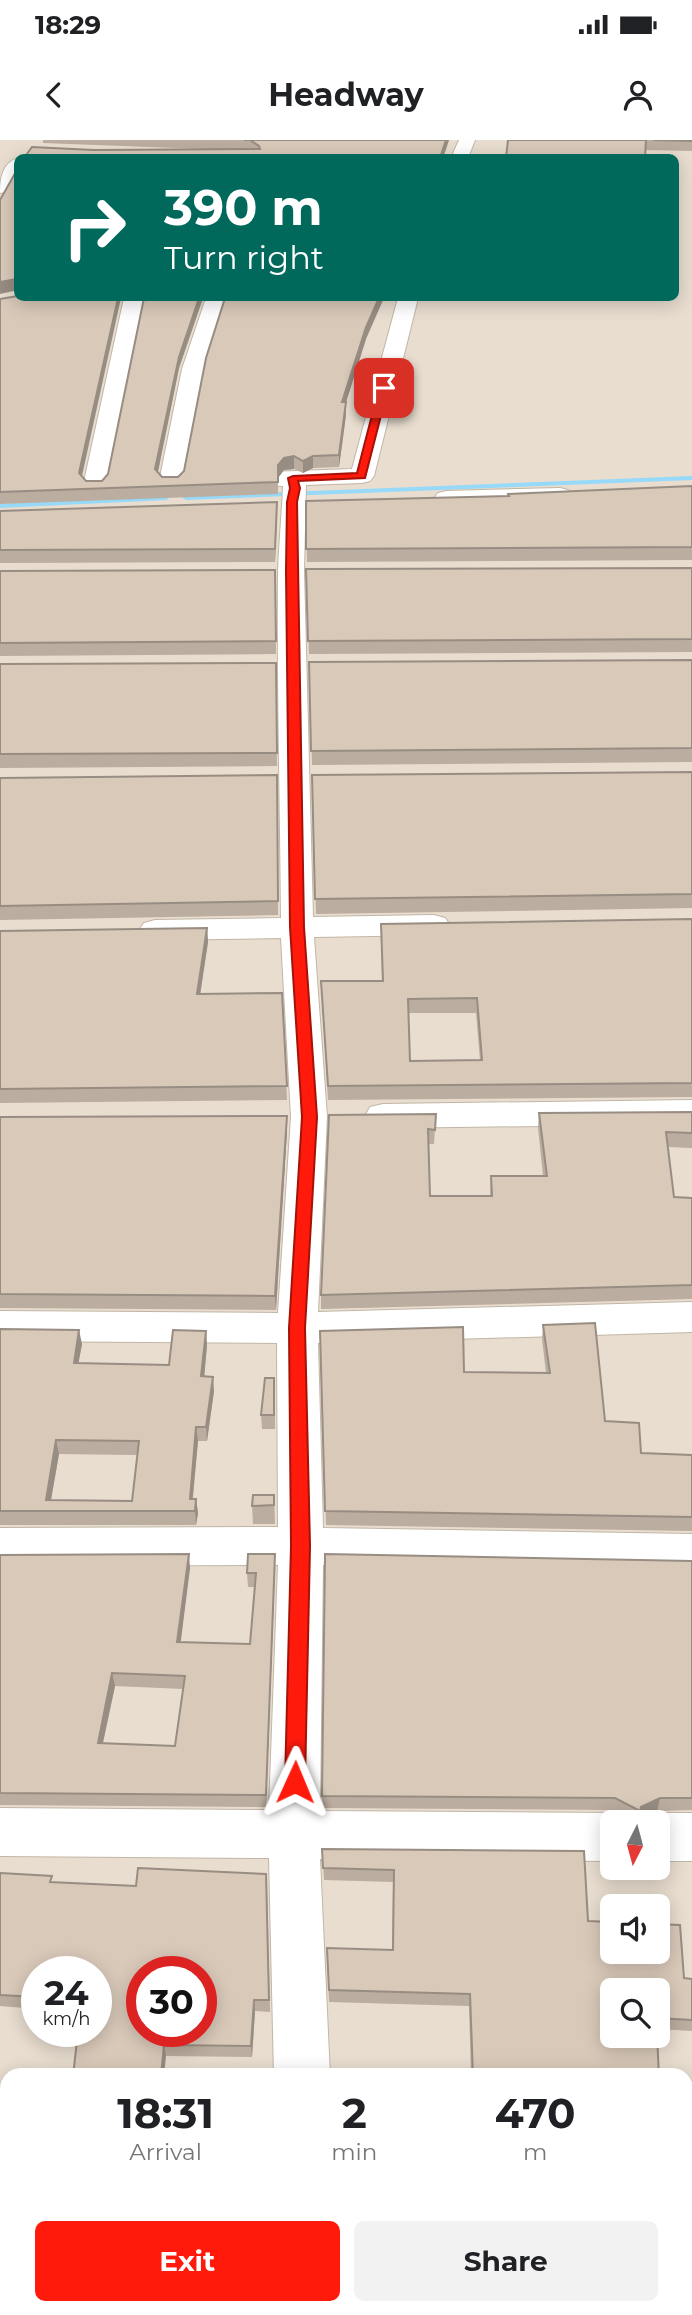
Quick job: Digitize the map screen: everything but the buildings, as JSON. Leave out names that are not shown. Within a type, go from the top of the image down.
[{"type":"street","points":[[0,188],[14,168]]},
{"type":"street","points":[[95,486],[133,301]]},
{"type":"street","points":[[170,482],[193,369],[215,301]]},
{"type":"street","points":[[252,480],[293,496],[362,476],[407,301]]},
{"type":"street","points":[[145,484],[198,481]]},
{"type":"street","points":[[68,487],[120,485]]},
{"type":"street","points":[[430,498],[582,494]]},
{"type":"street","points":[[293,496],[291,571],[297,927],[320,1117],[297,1328],[300,1546],[294,1835],[302,2068]]},
{"type":"street","points":[[122,930],[460,924]]},
{"type":"street","points":[[320,1117],[692,1112]]},
{"type":"street","points":[[0,1326],[297,1328],[692,1317]]},
{"type":"street","points":[[0,1547],[300,1546],[692,1553]]},
{"type":"street","points":[[0,1832],[600,1837]]},
{"type":"street","points":[[670,1837],[692,1837]]},
{"type":"shaded area","points":[[0,140],[692,140],[692,2068],[0,2068]]},
{"type":"waterway","points":[[186,498],[692,478]]},
{"type":"waterway","points":[[0,506],[164,498]]},
{"type":"route","points":[[295,1782],[300,1546],[297,1328],[309,1117],[297,927],[291,571],[292,502],[295,488],[293,478],[362,476],[384,388]]}]
